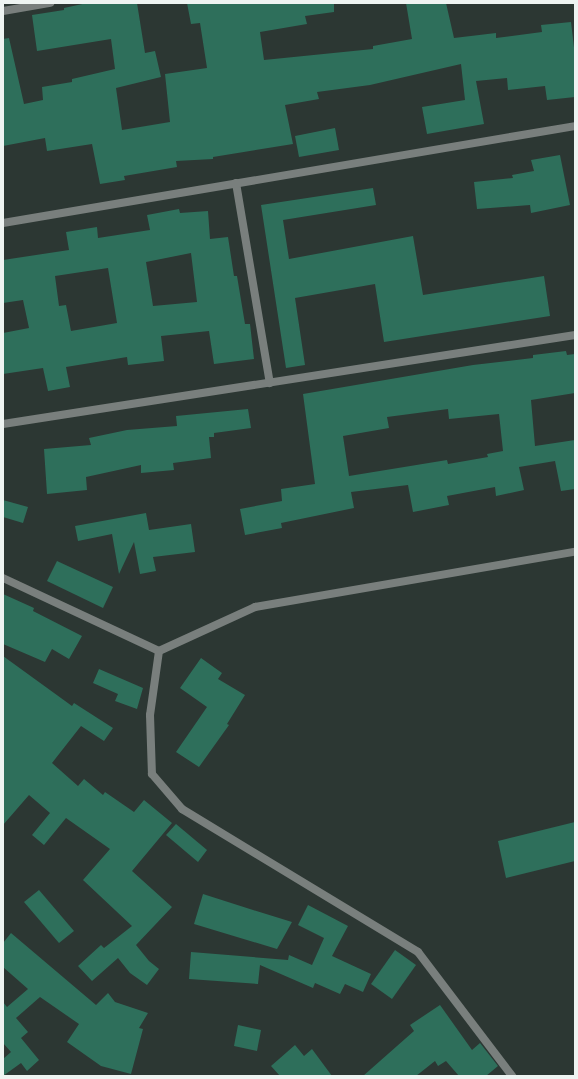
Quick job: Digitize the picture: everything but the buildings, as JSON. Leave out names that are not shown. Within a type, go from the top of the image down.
[{"type":"street","points":[[3,11],[50,3]]},
{"type":"street","points":[[3,223],[575,126]]},
{"type":"street","points":[[236,183],[270,383]]},
{"type":"street","points":[[3,424],[575,335]]},
{"type":"street","points":[[3,578],[159,651],[255,607],[575,552]]},
{"type":"street","points":[[159,651],[150,715],[152,774],[182,809],[418,952],[512,1076]]}]
